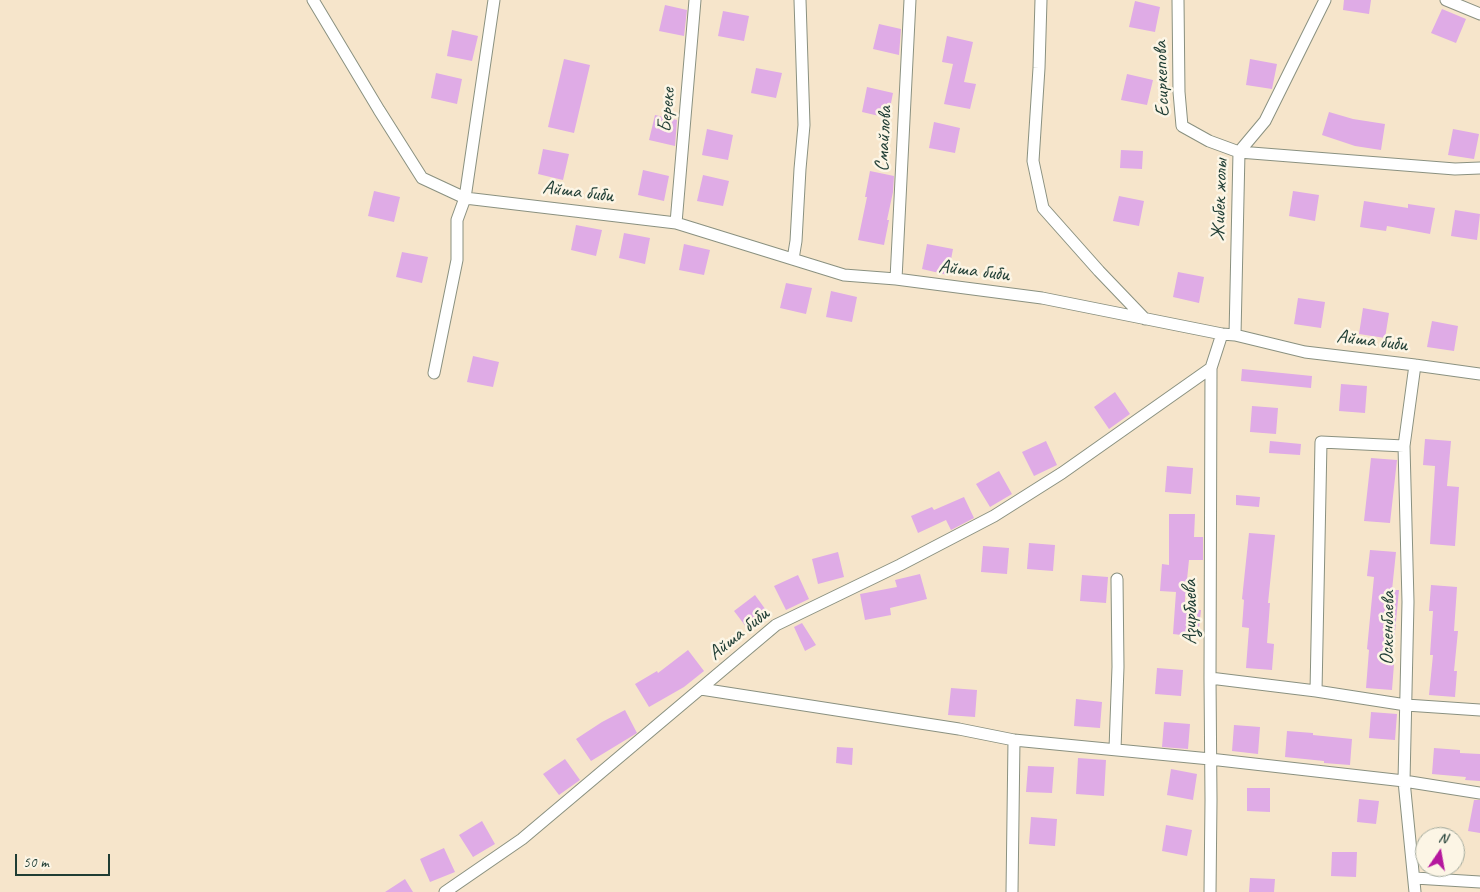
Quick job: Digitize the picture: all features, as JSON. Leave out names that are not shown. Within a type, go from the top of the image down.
[{"type":"street","name":"Айша биби","points":[[313,0],[422,178],[465,198],[676,223],[844,275],[1042,298],[1235,335],[1305,352],[1415,364],[1480,374]]},
{"type":"street","points":[[434,373],[457,260],[457,220],[465,198],[494,0]]},
{"type":"street","name":"Береке","points":[[676,223],[695,0]]},
{"type":"street","points":[[793,259],[796,241],[804,125],[800,0]]},
{"type":"street","name":"Смайлова","points":[[896,280],[910,0]]},
{"type":"street","points":[[1041,0],[1033,161],[1043,208],[1145,319]]},
{"type":"street","name":"Есиркепова","points":[[1178,0],[1179,92],[1182,126],[1209,141],[1239,152]]},
{"type":"street","name":"Жибек жолы","points":[[1235,335],[1239,152],[1265,121],[1325,0]]},
{"type":"street","points":[[1446,0],[1467,4],[1480,14]]},
{"type":"street","points":[[1239,152],[1455,169],[1480,168]]},
{"type":"street","name":"Азирбаева","points":[[1210,892],[1212,800],[1210,759],[1211,368],[1222,334]]},
{"type":"street","name":"Оскенбаева","points":[[1415,364],[1404,446],[1408,602],[1404,781],[1415,892]]},
{"type":"street","name":"Айша биби","points":[[445,892],[522,840],[776,625],[900,565],[994,516],[1062,473],[1211,368]]},
{"type":"street","points":[[1316,691],[1321,442],[1404,446]]},
{"type":"street","points":[[1115,750],[1118,667],[1116,579]]},
{"type":"street","points":[[1210,678],[1316,691],[1406,705],[1480,710]]},
{"type":"street","points":[[701,689],[959,729],[1014,740],[1210,759],[1404,781],[1480,793]]},
{"type":"street","points":[[1012,892],[1014,740]]},
{"type":"street","points":[[1414,878],[1480,882]]},
{"type":"building","points":[[1344,0],[1371,0],[1369,14],[1343,10]]},
{"type":"building","points":[[1135,1],[1160,7],[1155,32],[1129,27]]},
{"type":"building","points":[[665,5],[687,10],[684,36],[659,31]]},
{"type":"building","points":[[1442,9],[1466,19],[1456,43],[1431,33]]},
{"type":"building","points":[[723,11],[749,16],[744,41],[718,36]]},
{"type":"building","points":[[879,24],[901,29],[899,55],[873,49]]},
{"type":"building","points":[[452,30],[478,36],[472,61],[447,56]]},
{"type":"building","points":[[947,36],[973,42],[964,82],[976,84],[970,109],[944,104],[953,64],[942,62]]},
{"type":"building","points":[[564,59],[590,65],[574,133],[548,127]]},
{"type":"building","points":[[1250,59],[1277,64],[1272,89],[1246,85]]},
{"type":"building","points":[[756,68],[782,73],[776,98],[751,93]]},
{"type":"building","points":[[436,73],[462,79],[457,104],[431,98]]},
{"type":"building","points":[[1127,74],[1153,80],[1147,105],[1121,100]]},
{"type":"building","points":[[867,87],[893,93],[888,118],[862,112]]},
{"type":"building","points":[[1329,112],[1353,119],[1385,124],[1381,150],[1355,146],[1322,135]]},
{"type":"building","points":[[655,115],[677,120],[675,146],[649,140]]},
{"type":"building","points":[[934,122],[960,128],[955,153],[929,148]]},
{"type":"building","points":[[707,129],[733,135],[728,160],[702,155]]},
{"type":"building","points":[[1453,129],[1479,134],[1474,159],[1448,155]]},
{"type":"building","points":[[543,149],[569,154],[563,180],[538,174]]},
{"type":"building","points":[[1121,150],[1143,151],[1142,169],[1120,168]]},
{"type":"building","points":[[643,170],[669,176],[664,201],[638,195]]},
{"type":"building","points":[[870,171],[894,176],[884,245],[858,240]]},
{"type":"building","points":[[703,175],[729,181],[723,206],[697,201]]},
{"type":"building","points":[[374,191],[400,197],[394,222],[368,216]]},
{"type":"building","points":[[1293,191],[1319,195],[1315,221],[1289,216]]},
{"type":"building","points":[[1119,196],[1144,201],[1139,226],[1113,221]]},
{"type":"building","points":[[1364,201],[1408,208],[1408,204],[1435,208],[1430,234],[1387,226],[1386,231],[1360,227]]},
{"type":"building","points":[[1455,210],[1480,214],[1477,240],[1451,236]]},
{"type":"building","points":[[576,225],[602,230],[596,256],[571,250]]},
{"type":"building","points":[[624,233],[650,238],[645,264],[619,258]]},
{"type":"building","points":[[684,244],[710,250],[704,275],[679,270]]},
{"type":"building","points":[[927,244],[953,249],[948,275],[922,269]]},
{"type":"building","points":[[402,252],[428,257],[422,283],[396,277]]},
{"type":"building","points":[[1178,272],[1204,277],[1199,303],[1173,297]]},
{"type":"building","points":[[786,283],[812,288],[806,314],[780,308]]},
{"type":"building","points":[[831,291],[857,297],[852,322],[826,317]]},
{"type":"building","points":[[1298,298],[1325,302],[1321,328],[1294,324]]},
{"type":"building","points":[[1363,308],[1389,313],[1385,338],[1359,334]]},
{"type":"building","points":[[1432,321],[1458,326],[1454,351],[1427,347]]},
{"type":"building","points":[[473,356],[499,362],[493,387],[467,382]]},
{"type":"building","points":[[1242,369],[1312,376],[1311,388],[1241,381]]},
{"type":"building","points":[[1341,384],[1367,386],[1365,413],[1339,411]]},
{"type":"building","points":[[1115,392],[1130,414],[1109,429],[1094,407]]},
{"type":"building","points":[[1252,406],[1278,408],[1276,434],[1250,432]]},
{"type":"building","points":[[1425,439],[1451,441],[1447,486],[1459,487],[1455,546],[1430,544],[1435,466],[1423,465]]},
{"type":"building","points":[[1046,441],[1057,465],[1034,476],[1022,452]]},
{"type":"building","points":[[1270,441],[1301,444],[1300,455],[1269,453]]},
{"type":"building","points":[[1371,458],[1397,460],[1390,523],[1364,521]]},
{"type":"building","points":[[1167,466],[1193,468],[1191,494],[1165,492]]},
{"type":"building","points":[[999,471],[1012,494],[990,507],[976,484]]},
{"type":"building","points":[[1236,495],[1260,497],[1259,507],[1236,505]]},
{"type":"building","points":[[964,497],[974,518],[951,530],[946,520],[918,533],[911,516],[932,507],[934,510]]},
{"type":"building","points":[[1169,514],[1195,514],[1194,537],[1203,537],[1203,560],[1189,560],[1184,609],[1201,610],[1198,637],[1173,634],[1176,592],[1160,591],[1162,564],[1169,565]]},
{"type":"building","points":[[1249,533],[1275,535],[1268,603],[1270,603],[1267,643],[1274,644],[1272,670],[1246,668],[1249,628],[1242,627],[1244,600],[1242,599]]},
{"type":"building","points":[[1029,543],[1055,545],[1053,571],[1027,569]]},
{"type":"building","points":[[983,546],[1009,548],[1007,574],[981,572]]},
{"type":"building","points":[[1370,550],[1396,552],[1392,590],[1399,590],[1392,663],[1394,664],[1392,690],[1366,688],[1369,650],[1367,649],[1374,577],[1367,576]]},
{"type":"building","points":[[838,552],[844,577],[818,584],[812,559]]},
{"type":"building","points":[[920,574],[927,599],[890,608],[891,615],[865,620],[860,594],[897,587],[895,580]]},
{"type":"building","points":[[798,575],[809,599],[786,610],[774,586]]},
{"type":"building","points":[[1082,575],[1108,577],[1106,603],[1080,601]]},
{"type":"building","points":[[1431,585],[1457,587],[1454,631],[1458,631],[1454,671],[1457,671],[1455,697],[1429,695],[1433,655],[1430,655],[1433,611],[1429,611]]},
{"type":"building","points":[[755,595],[771,617],[750,632],[734,611]]},
{"type":"building","points":[[802,623],[816,645],[805,651],[794,627]]},
{"type":"building","points":[[688,650],[704,671],[684,687],[649,707],[635,684],[657,671],[658,673]]},
{"type":"building","points":[[1157,668],[1183,670],[1181,696],[1155,694]]},
{"type":"building","points":[[951,688],[977,690],[975,717],[948,715]]},
{"type":"building","points":[[1076,699],[1102,702],[1100,728],[1074,726]]},
{"type":"building","points":[[625,710],[637,733],[591,761],[576,739]]},
{"type":"building","points":[[1371,712],[1397,714],[1395,740],[1369,738]]},
{"type":"building","points":[[1164,722],[1190,724],[1188,749],[1162,747]]},
{"type":"building","points":[[1234,725],[1260,727],[1258,754],[1232,751]]},
{"type":"building","points":[[1287,731],[1352,739],[1350,765],[1285,757]]},
{"type":"building","points":[[837,747],[853,748],[852,765],[836,763]]},
{"type":"building","points":[[1434,748],[1460,750],[1460,753],[1480,754],[1480,781],[1465,780],[1466,777],[1432,774]]},
{"type":"building","points":[[1078,758],[1106,760],[1104,796],[1076,794]]},
{"type":"building","points":[[565,759],[580,780],[559,795],[543,774]]},
{"type":"building","points":[[1028,766],[1054,767],[1052,793],[1026,792]]},
{"type":"building","points":[[1171,769],[1197,774],[1193,800],[1167,795]]},
{"type":"building","points":[[1247,788],[1270,788],[1270,812],[1247,811]]},
{"type":"building","points":[[1359,799],[1379,801],[1376,824],[1357,822]]},
{"type":"building","points":[[1474,800],[1480,800],[1480,833],[1468,831]]},
{"type":"building","points":[[1031,817],[1057,819],[1055,846],[1029,844]]},
{"type":"building","points":[[482,821],[495,844],[473,857],[459,835]]},
{"type":"building","points":[[1166,825],[1192,830],[1187,856],[1162,851]]},
{"type":"building","points":[[444,848],[455,872],[430,882],[420,859]]},
{"type":"building","points":[[1332,852],[1357,852],[1356,877],[1331,876]]},
{"type":"building","points":[[1250,878],[1275,879],[1274,892],[1249,892]]},
{"type":"building","points":[[405,879],[413,892],[385,892]]}]
